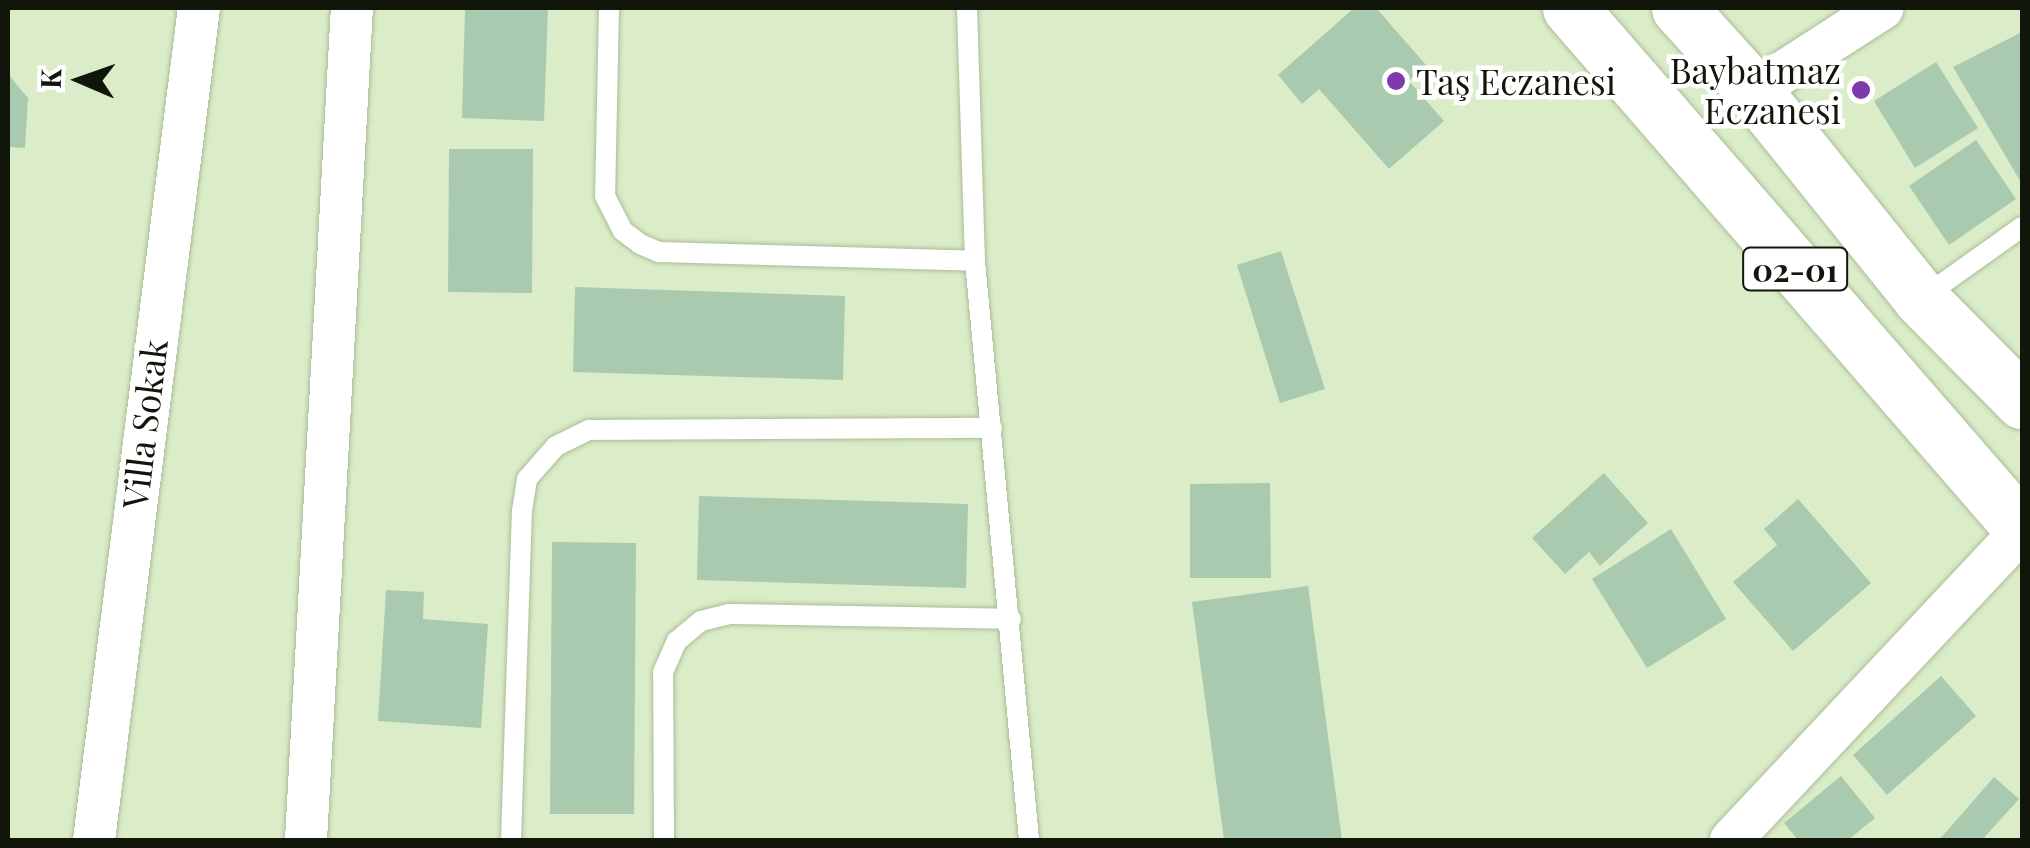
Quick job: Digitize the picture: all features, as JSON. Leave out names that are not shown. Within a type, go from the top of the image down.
[{"type":"main road","name":"02-01","points":[[1570,8],[2022,529]]},
{"type":"main road","points":[[1678,8],[1754,91],[1920,299],[2022,401]]},
{"type":"street","name":"Villa Sokak","points":[[94,840],[199,8]]},
{"type":"street","points":[[306,840],[352,8]]},
{"type":"street","points":[[1754,91],[1883,8]]},
{"type":"street","points":[[1731,840],[2022,529]]},
{"type":"lane","points":[[609,8],[605,196],[623,231],[640,244],[659,252],[975,262]]},
{"type":"lane","points":[[967,8],[975,262],[1030,840]]},
{"type":"lane","points":[[1920,299],[2022,227]]},
{"type":"lane","points":[[511,840],[522,511],[528,479],[556,446],[589,430],[992,428]]},
{"type":"lane","points":[[664,840],[664,672],[688,629],[728,614],[1011,618]]},
{"type":"building","points":[[465,8],[548,8],[544,121],[462,118]]},
{"type":"building","points":[[1354,8],[1376,8],[1427,66],[1409,81],[1444,121],[1389,169],[1319,89],[1302,104],[1278,75]]},
{"type":"building","points":[[2022,32],[2022,184],[1953,67]]},
{"type":"building","points":[[1936,62],[1978,128],[1915,168],[1874,101]]},
{"type":"building","points":[[8,74],[28,98],[25,148],[8,147]]},
{"type":"building","points":[[1976,140],[2016,199],[1949,245],[1909,186]]},
{"type":"building","points":[[449,149],[533,149],[532,293],[448,292]]},
{"type":"building","points":[[1281,251],[1325,389],[1280,403],[1237,265]]},
{"type":"building","points":[[575,287],[845,296],[843,380],[573,372]]},
{"type":"building","points":[[1604,473],[1648,523],[1600,566],[1589,552],[1565,574],[1532,538]]},
{"type":"building","points":[[1270,483],[1271,578],[1190,578],[1190,484]]},
{"type":"building","points":[[699,496],[968,504],[966,588],[697,580]]},
{"type":"building","points":[[1798,499],[1871,583],[1793,651],[1733,582],[1777,545],[1764,529]]},
{"type":"building","points":[[1671,529],[1726,619],[1647,668],[1592,579]]},
{"type":"building","points":[[552,542],[636,543],[634,814],[550,814]]},
{"type":"building","points":[[1308,586],[1342,840],[1224,840],[1192,602]]},
{"type":"building","points":[[386,590],[424,592],[423,619],[488,624],[481,728],[378,721]]},
{"type":"building","points":[[1941,676],[1976,716],[1887,795],[1853,755]]},
{"type":"building","points":[[1841,776],[1875,818],[1848,840],[1798,840],[1784,823]]},
{"type":"building","points":[[1994,777],[2019,799],[1982,840],[1939,840]]},
{"type":"place","name":"Taş Eczanesi","points":[[1396,81]]},
{"type":"place","name":"Baybatmaz Eczanesi","points":[[1861,90]]}]
